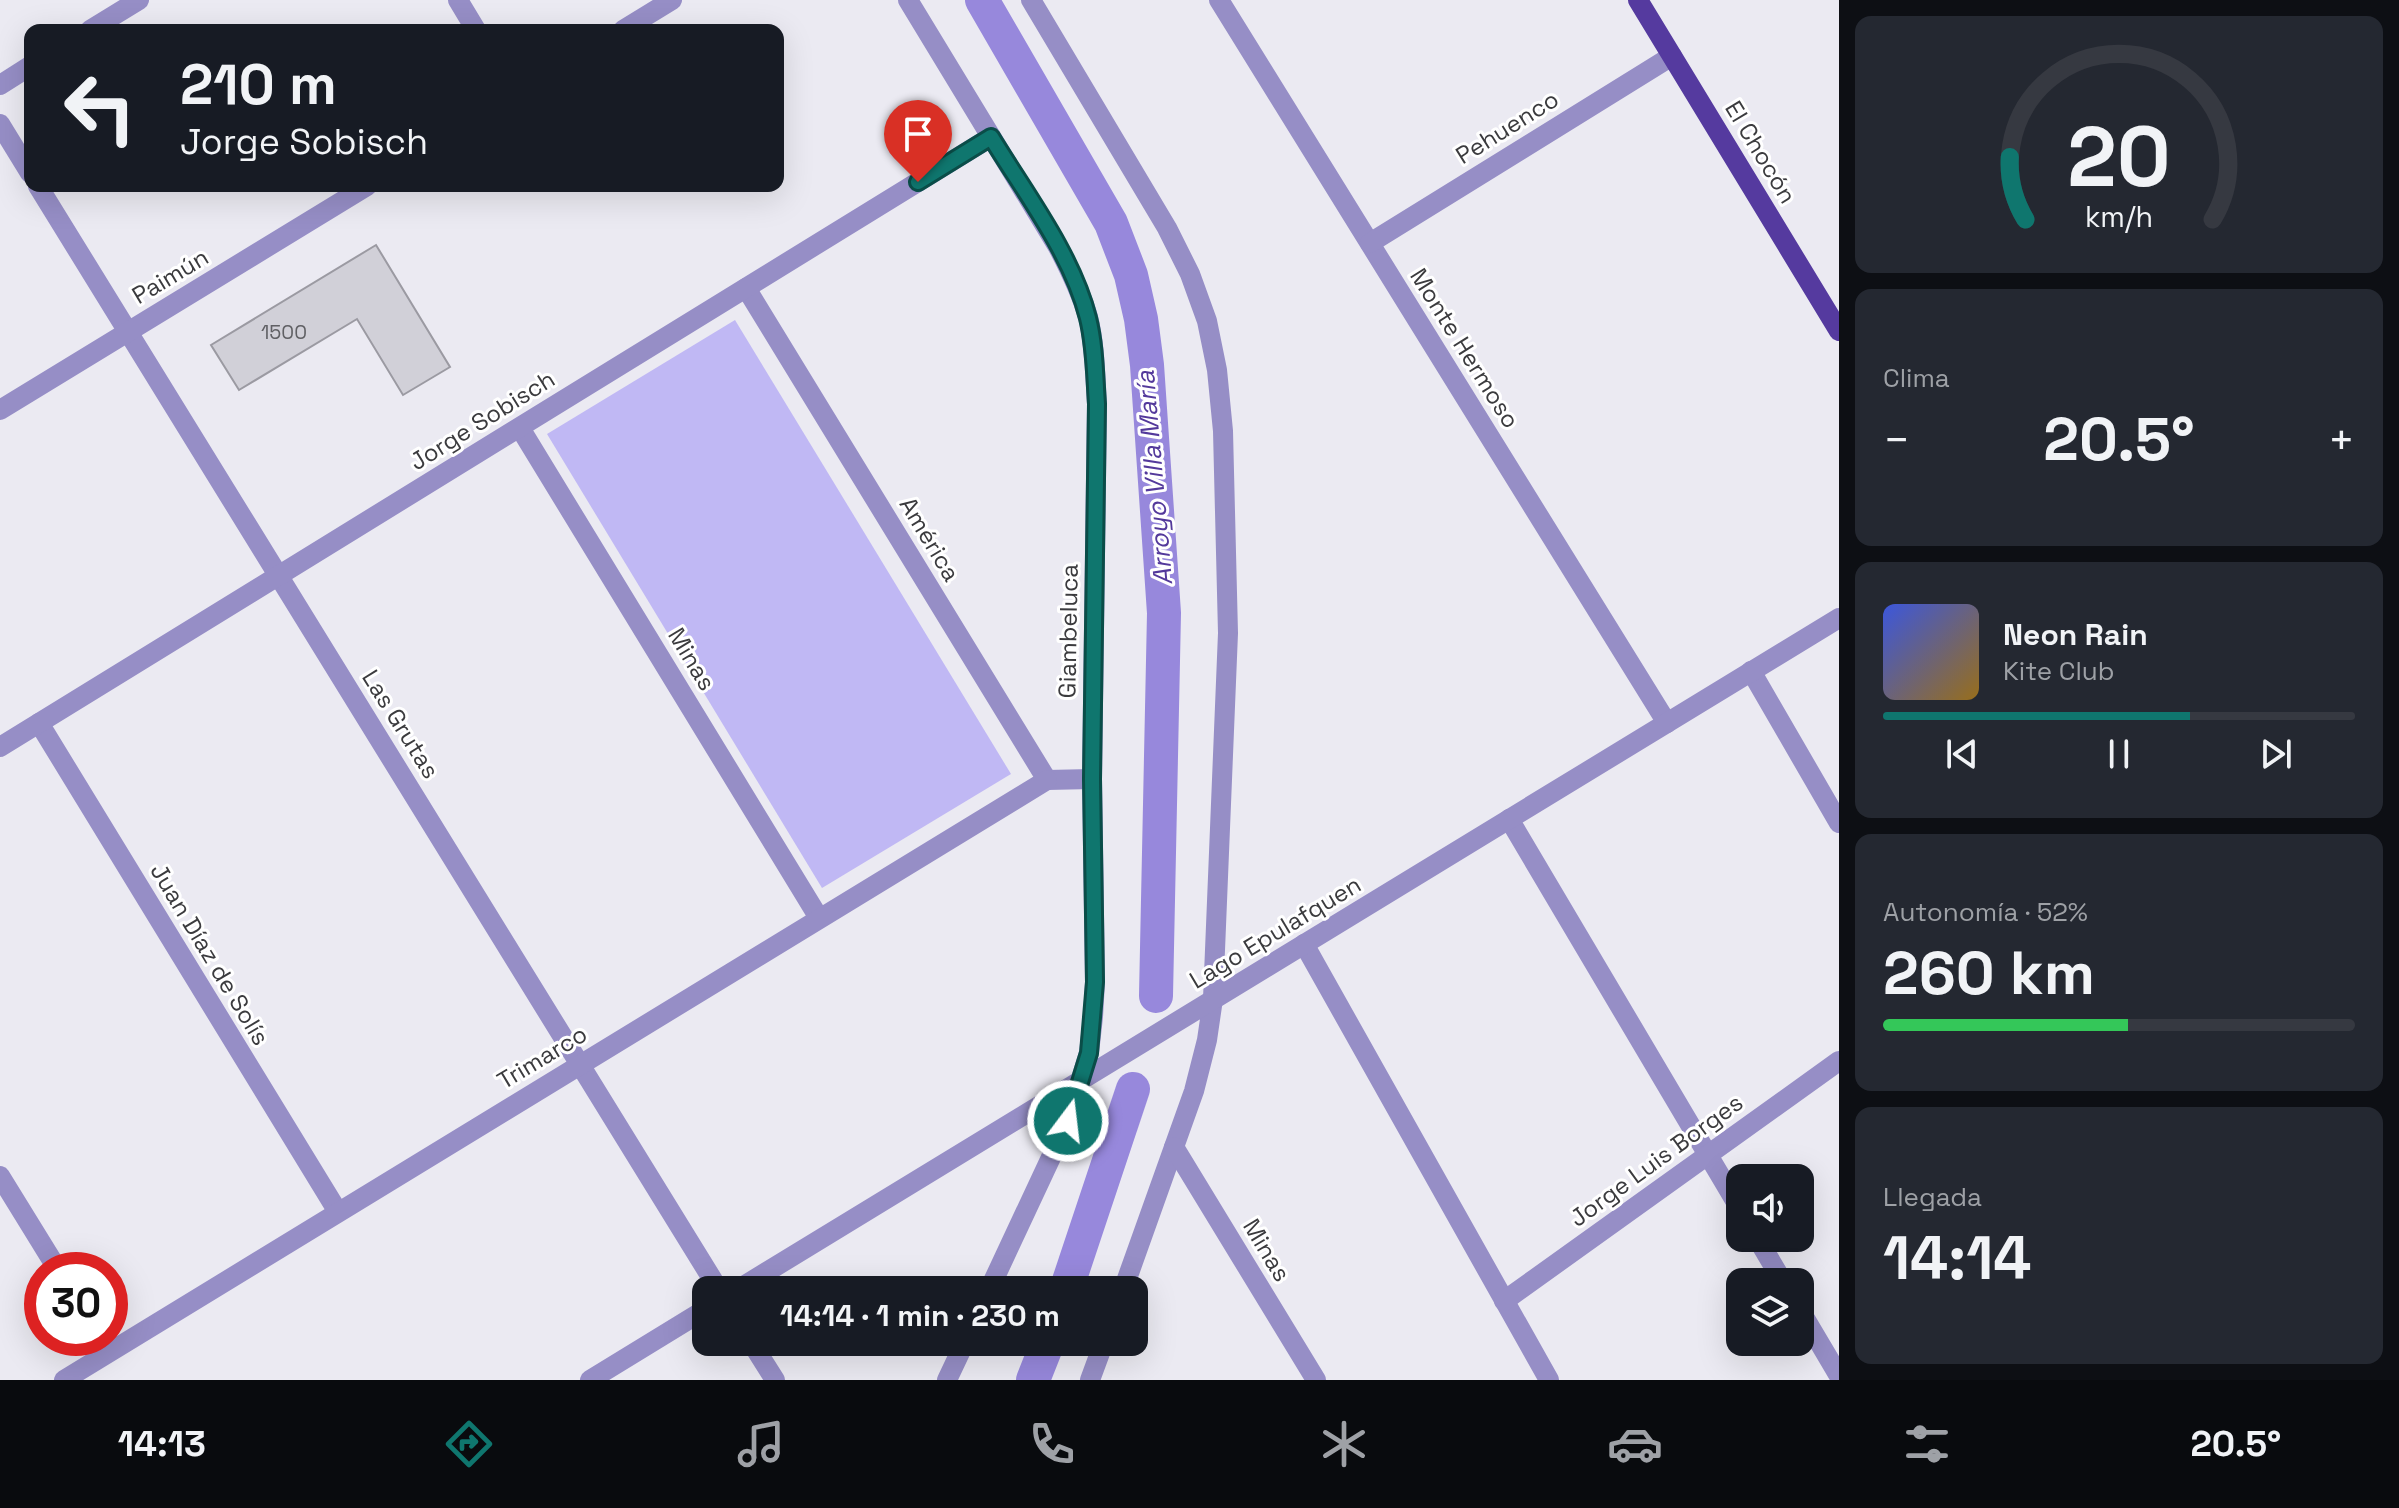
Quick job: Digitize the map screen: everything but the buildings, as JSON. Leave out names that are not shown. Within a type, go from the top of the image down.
[{"type":"main road","name":"El Chocón","points":[[1638,0],[1839,331]]},
{"type":"street","points":[[100,24],[139,0]]},
{"type":"street","points":[[458,0],[472,24]]},
{"type":"street","points":[[629,24],[645,7],[672,0]]},
{"type":"street","name":"Giambeluca","points":[[908,0],[1058,247],[1076,283],[1088,319],[1097,404],[1092,779],[1093,1017],[1089,1053],[1068,1121],[996,1276]]},
{"type":"street","points":[[1031,0],[1167,228],[1190,274],[1207,321],[1217,370],[1223,431],[1228,633],[1213,999],[1207,1040],[1194,1091],[1128,1276]]},
{"type":"street","name":"Monte Hermoso","points":[[1219,0],[1667,723]]},
{"type":"street","name":"Pehuenco","points":[[1370,243],[1672,56]]},
{"type":"street","points":[[0,85],[24,70]]},
{"type":"street","points":[[0,124],[24,163]]},
{"type":"street","name":"Jorge Sobisch","points":[[0,747],[991,137]]},
{"type":"street","name":"Las Grutas","points":[[42,192],[710,1276]]},
{"type":"street","name":"Paimún","points":[[0,410],[357,192]]},
{"type":"street","name":"América","points":[[746,288],[1047,780]]},
{"type":"street","name":"Minas","points":[[520,428],[819,918]]},
{"type":"street","name":"Lago Epulafquen","points":[[760,1276],[1839,618]]},
{"type":"street","points":[[1751,671],[1839,823]]},
{"type":"street","name":"Juan Díaz de Solís","points":[[39,723],[338,1212]]},
{"type":"street","points":[[1047,780],[1092,779]]},
{"type":"street","name":"Trimarco","points":[[128,1331],[338,1212],[1047,780]]},
{"type":"street","points":[[1509,819],[1726,1185]]},
{"type":"street","points":[[1304,944],[1546,1379]]},
{"type":"street","name":"Jorge Luis Borges","points":[[1504,1301],[1839,1061]]},
{"type":"street","name":"Minas","points":[[1174,1147],[1316,1380]]},
{"type":"street","points":[[0,1176],[47,1252]]},
{"type":"street","points":[[590,1380],[692,1318]]},
{"type":"street","points":[[1814,1334],[1839,1376]]},
{"type":"street","name":"Trimarco","points":[[64,1380],[91,1356]]},
{"type":"street","points":[[760,1356],[775,1380]]},
{"type":"street","points":[[947,1380],[958,1356]]},
{"type":"street","points":[[1090,1380],[1099,1356]]},
{"type":"shaded area","points":[[735,320],[1011,774],[822,888],[547,434]]},
{"type":"waterway","name":"Arroyo Villa María","points":[[982,0],[1111,223],[1131,275],[1141,319],[1164,613],[1156,996]]},
{"type":"waterway","name":"Arroyo Villa María","points":[[1071,1276],[1133,1089]]},
{"type":"waterway","name":"Arroyo Villa María","points":[[1033,1380],[1042,1356]]},
{"type":"route","points":[[918,182],[991,137],[1058,247],[1076,283],[1088,319],[1097,404],[1092,779],[1095,982],[1089,1053],[1068,1121]]}]
